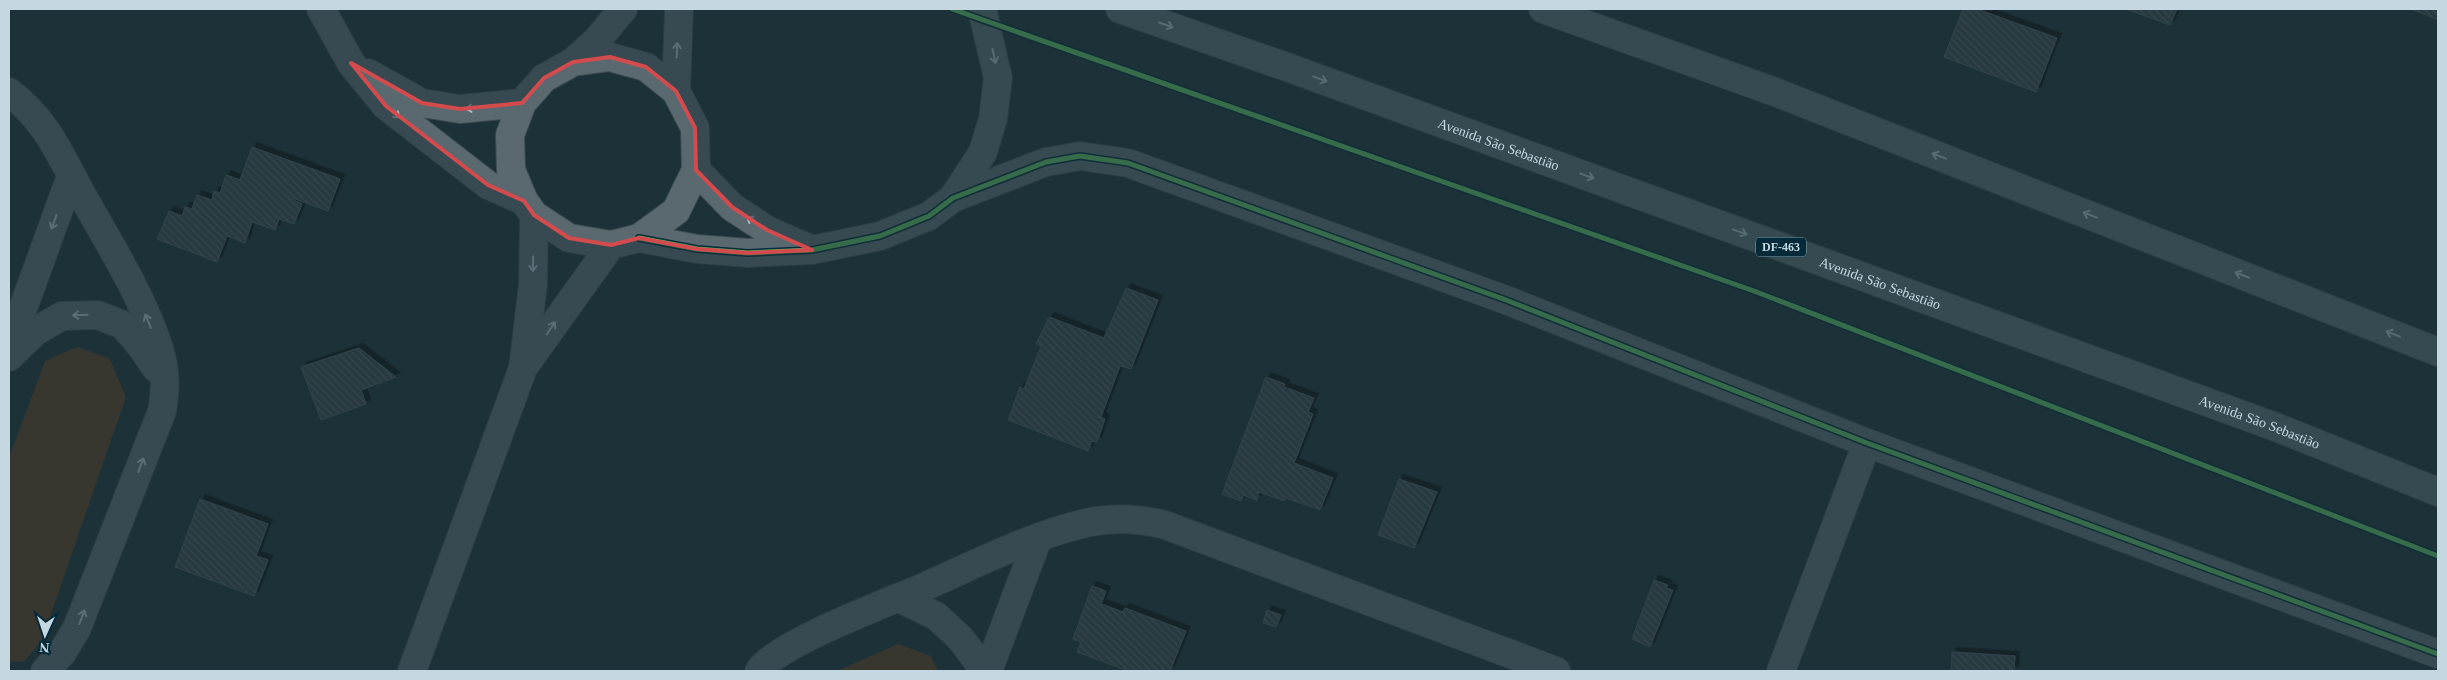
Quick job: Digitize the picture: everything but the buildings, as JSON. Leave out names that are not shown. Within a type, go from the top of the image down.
[{"type":"main road","points":[[953,198],[983,152],[993,119],[998,78],[982,9]]},
{"type":"main road","name":"Avenida São Sebastião","points":[[1120,9],[1284,66],[2264,422],[2438,492]]},
{"type":"main road","points":[[1543,9],[1775,92],[2438,352]]},
{"type":"street","points":[[321,9],[351,63],[386,106],[488,185],[529,208],[569,238],[611,245],[639,238],[676,211],[696,170],[695,128],[676,90],[646,67],[610,57],[573,62]]},
{"type":"street","points":[[412,671],[523,368],[533,285],[529,208],[511,170],[510,135],[522,103],[544,78],[573,62],[596,40],[623,9]]},
{"type":"street","points":[[676,90],[679,9]]},
{"type":"street","points":[[351,63],[422,103],[460,109],[522,103]]},
{"type":"street","points":[[9,92],[27,106],[50,134],[71,176],[136,290],[159,348],[167,384],[162,411],[77,628],[62,653],[45,671]]},
{"type":"street","points":[[639,238],[697,249],[748,253],[812,250],[880,236],[929,216],[953,198],[1046,162],[1080,156],[1128,163],[1506,300],[1867,443],[2438,654]]},
{"type":"street","points":[[696,170],[732,207],[767,230],[812,250]]},
{"type":"street","points":[[9,347],[71,176]]},
{"type":"street","points":[[523,368],[611,245]]},
{"type":"street","points":[[9,357],[36,331],[62,316],[98,315],[122,325],[141,346],[167,384]]},
{"type":"street","points":[[1781,671],[1867,443]]},
{"type":"street","points":[[760,671],[787,649],[835,625],[1038,538],[1094,522],[1112,519],[1141,519],[1174,529],[1556,671]]},
{"type":"street","points":[[986,671],[1038,538]]},
{"type":"street","points":[[898,598],[936,616],[960,638],[986,671]]},
{"type":"highlighted area","points":[[610,57],[646,67],[676,91],[695,128],[696,170],[732,207],[767,230],[812,250],[748,253],[697,249],[639,238],[611,245],[569,238],[534,215],[524,201],[488,185],[386,106],[351,63],[422,103],[460,109],[522,103],[544,78],[573,62]]},
{"type":"shaded area","points":[[77,347],[110,359],[126,397],[42,640],[25,661],[9,662],[9,458],[45,361]]},
{"type":"shaded area","points":[[898,644],[931,656],[938,671],[837,671]]},
{"type":"cycle path","points":[[952,9],[1754,291],[2438,556]]},
{"type":"cycle path","points":[[639,238],[697,249],[748,253],[812,250],[880,236],[929,216],[953,198],[1046,162],[1080,156],[1128,163],[1506,300],[1867,443],[2438,654]]}]
